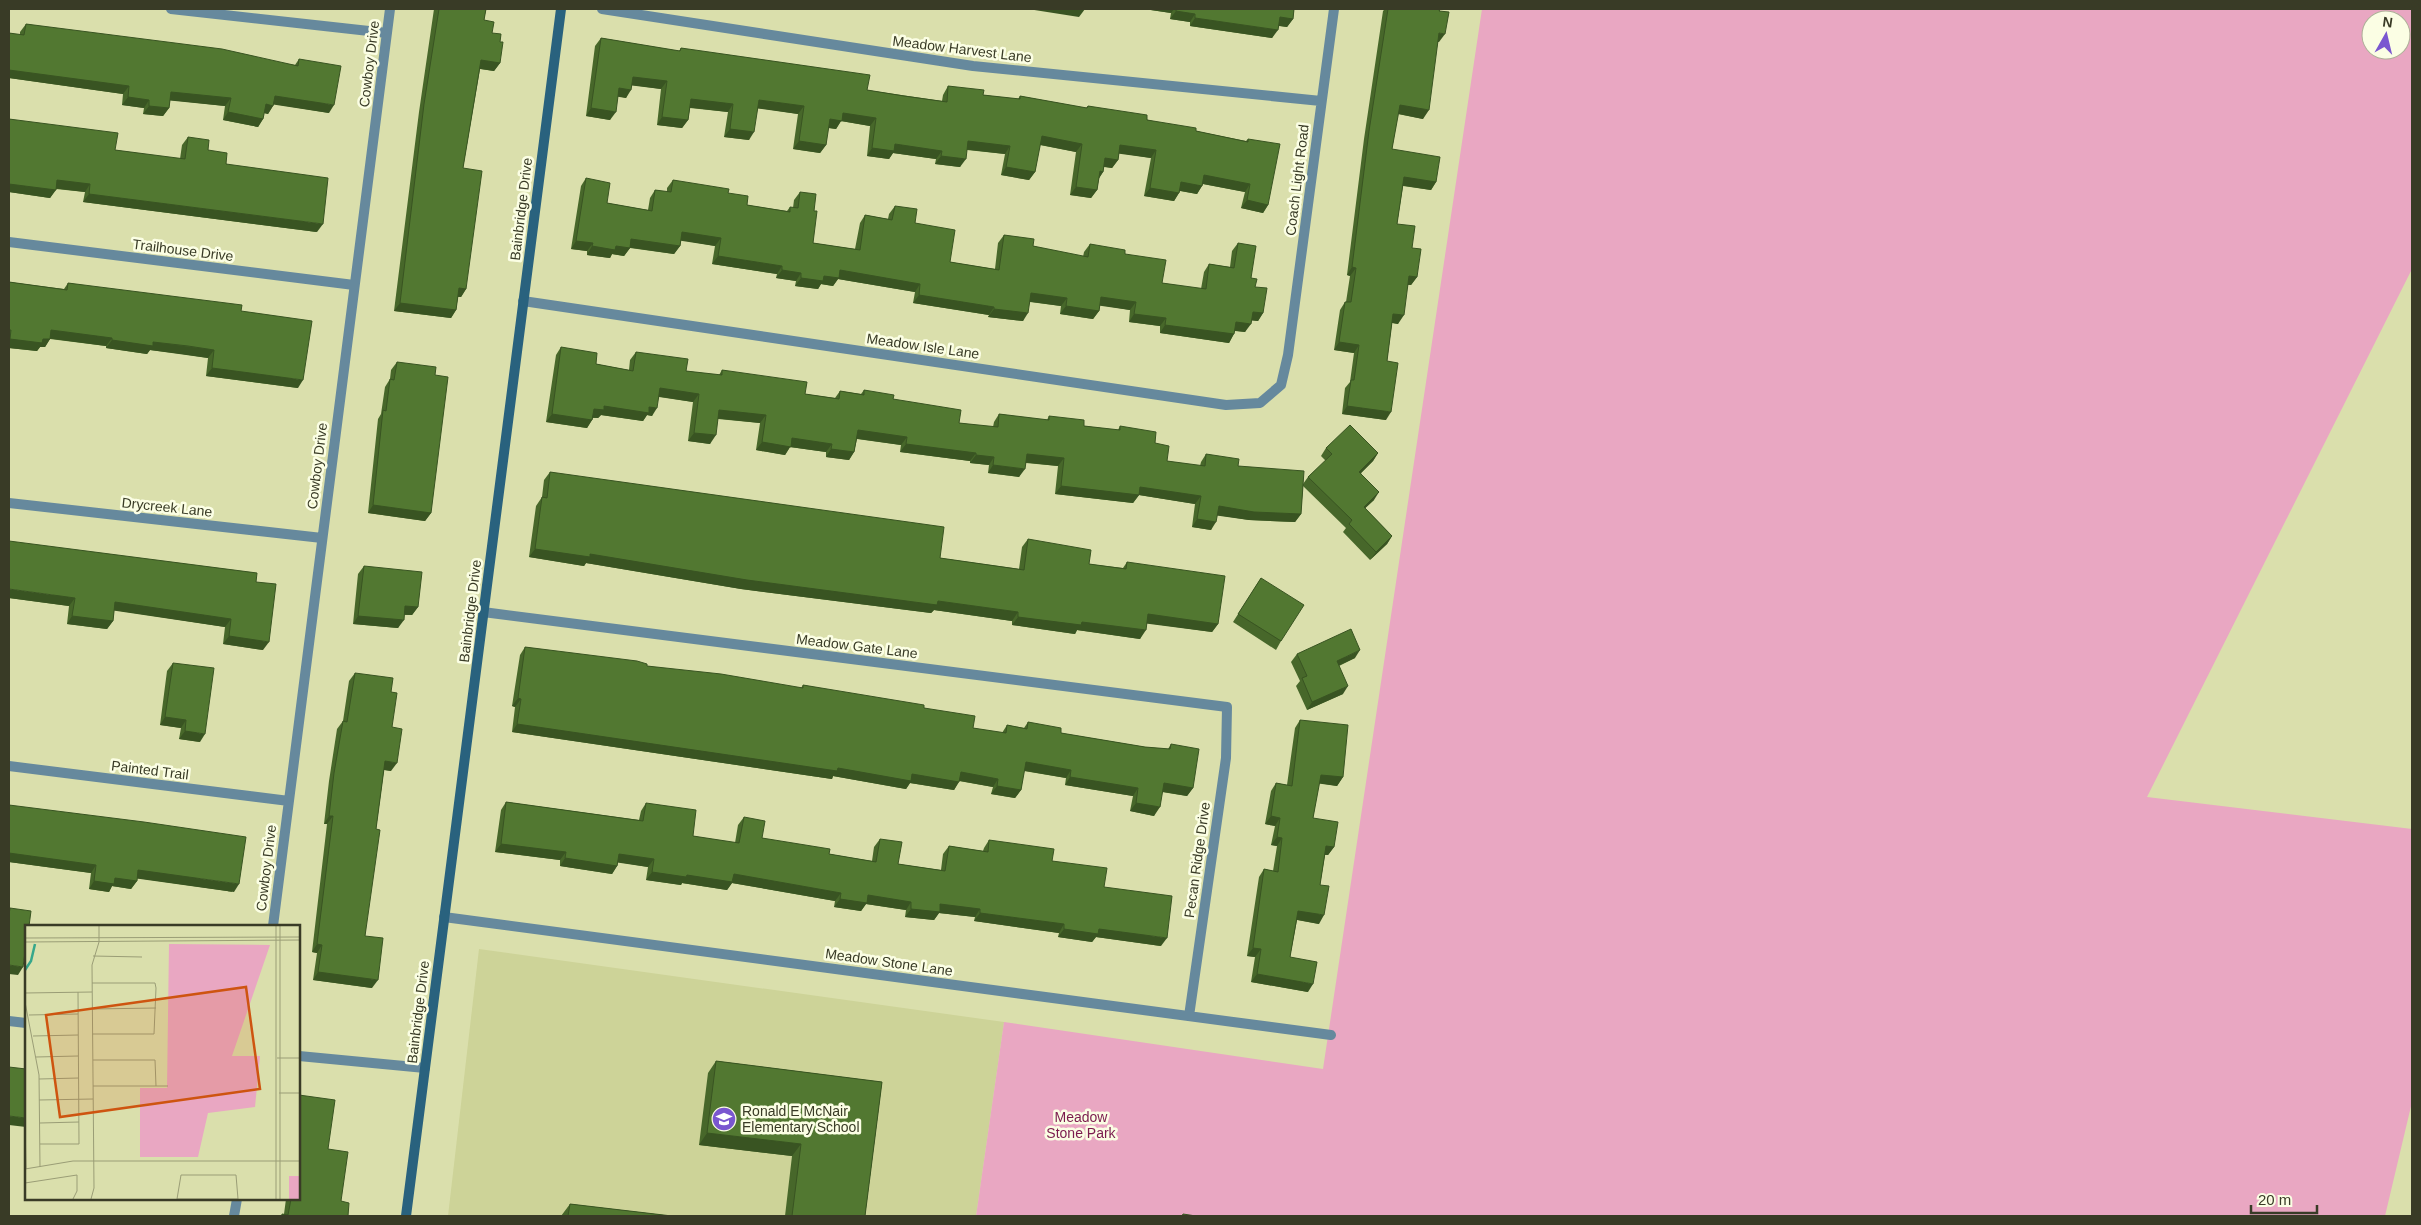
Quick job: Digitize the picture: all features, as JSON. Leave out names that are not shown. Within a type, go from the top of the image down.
[{"type":"street","points":[[171,9],[387,33]]},
{"type":"street","name":"Cowboy Drive","points":[[273,925],[390,9]]},
{"type":"street","name":"Bainbridge Drive","points":[[406,1216],[561,9]]},
{"type":"street","name":"Meadow Harvest Lane","points":[[602,9],[973,66],[1321,101]]},
{"type":"street","name":"Coach Light Road","points":[[1288,354],[1334,9]]},
{"type":"street","name":"Trailhouse Drive","points":[[9,242],[354,285]]},
{"type":"street","name":"Meadow Isle Lane","points":[[523,301],[1226,405],[1260,403],[1281,385],[1288,354]]},
{"type":"street","name":"Drycreek Lane","points":[[9,503],[322,538]]},
{"type":"street","name":"Meadow Gate Lane","points":[[484,612],[1226,707]]},
{"type":"street","name":"Pecan Ridge Drive","points":[[1189,1016],[1226,758],[1226,707]]},
{"type":"street","name":"Painted Trail","points":[[9,766],[289,800]]},
{"type":"street","name":"Meadow Stone Lane","points":[[444,917],[1331,1035]]},
{"type":"street","points":[[9,1021],[25,1023]]},
{"type":"street","points":[[300,1056],[425,1068]]},
{"type":"street","points":[[234,1216],[236,1200]]},
{"type":"shaded area","name":"Ronald E McNair Elementary School","points":[[479,949],[1004,1022],[976,1216],[448,1216]]},
{"type":"green space","name":"Meadow Stone Park","points":[[1482,9],[2412,9],[2412,269],[2147,797],[2412,829],[2412,1102],[2385,1216],[976,1216],[1004,1022],[1323,1069]]},
{"type":"building","points":[[439,9],[486,9],[484,20],[494,22],[492,33],[501,34],[500,42],[503,42],[500,63],[481,60],[463,168],[482,171],[466,289],[459,288],[456,310],[400,303],[424,104]]},
{"type":"building","points":[[1176,9],[1294,9],[1293,19],[1280,17],[1278,30],[1195,18],[1195,14],[1176,11]]},
{"type":"building","points":[[1388,9],[1440,9],[1439,11],[1449,12],[1445,34],[1439,33],[1429,110],[1400,105],[1392,149],[1440,157],[1436,182],[1404,177],[1397,224],[1415,226],[1412,248],[1421,249],[1417,277],[1409,276],[1404,315],[1393,314],[1387,361],[1398,363],[1391,412],[1347,406],[1351,380],[1354,380],[1359,345],[1339,342],[1345,302],[1351,302],[1356,268],[1352,267],[1369,131]]},
{"type":"building","points":[[26,24],[222,49],[298,66],[299,59],[341,66],[334,105],[275,96],[273,106],[266,104],[263,119],[228,112],[231,98],[171,92],[169,108],[149,106],[149,100],[128,97],[129,86],[9,70],[9,33],[24,35]]},
{"type":"building","points":[[601,38],[680,51],[681,48],[870,75],[867,90],[904,96],[947,102],[948,86],[984,90],[983,95],[1020,99],[1020,96],[1087,108],[1088,106],[1147,115],[1147,120],[1196,128],[1196,131],[1248,142],[1248,139],[1280,144],[1268,205],[1247,200],[1250,184],[1204,175],[1202,186],[1181,182],[1179,193],[1150,188],[1156,150],[1120,145],[1118,160],[1105,158],[1103,172],[1100,171],[1097,190],[1076,187],[1082,144],[1042,136],[1035,172],[1006,167],[1010,146],[968,141],[966,159],[941,156],[942,151],[895,144],[894,151],[872,148],[876,118],[843,113],[842,121],[830,119],[826,145],[799,141],[804,106],[759,100],[754,132],[730,129],[733,104],[691,99],[688,120],[662,117],[667,81],[633,77],[631,90],[619,88],[616,112],[591,108]]},
{"type":"building","points":[[9,119],[118,133],[115,150],[185,159],[188,137],[209,140],[208,150],[227,153],[226,164],[328,178],[323,224],[89,194],[90,184],[57,180],[56,190],[9,184]]},
{"type":"building","points":[[586,178],[610,183],[607,203],[652,211],[655,190],[671,192],[673,180],[729,189],[728,193],[748,196],[747,205],[790,212],[790,207],[798,208],[800,192],[816,194],[814,211],[817,211],[813,243],[860,250],[865,215],[892,220],[895,206],[917,209],[915,223],[955,230],[950,262],[999,270],[1004,235],[1034,239],[1033,246],[1088,257],[1090,244],[1125,250],[1125,254],[1166,260],[1162,283],[1206,289],[1209,264],[1234,268],[1238,243],[1256,246],[1251,278],[1257,279],[1255,287],[1267,288],[1263,313],[1253,312],[1251,324],[1236,322],[1234,334],[1165,325],[1166,318],[1134,314],[1136,302],[1101,297],[1099,311],[1066,306],[1067,298],[1031,293],[1028,313],[994,309],[994,307],[919,295],[920,284],[840,270],[839,278],[824,276],[823,281],[801,278],[801,273],[782,270],[782,266],[718,256],[721,238],[682,232],[680,246],[631,239],[630,248],[616,246],[615,250],[592,246],[593,243],[576,241]]},
{"type":"building","points":[[9,282],[67,290],[68,283],[242,305],[241,311],[312,321],[303,380],[212,368],[214,350],[188,346],[153,342],[153,346],[112,340],[112,338],[51,330],[50,339],[43,339],[42,343],[10,339]]},
{"type":"building","points":[[561,347],[597,353],[596,364],[633,371],[636,352],[688,359],[686,371],[722,375],[722,370],[807,382],[805,394],[839,399],[840,391],[864,395],[864,390],[894,395],[893,399],[961,410],[959,423],[998,427],[999,414],[1049,420],[1049,416],[1084,420],[1084,426],[1120,430],[1120,426],[1156,432],[1155,443],[1169,446],[1167,461],[1205,466],[1206,454],[1239,459],[1238,466],[1304,471],[1301,514],[1254,512],[1219,506],[1216,522],[1197,519],[1201,496],[1140,487],[1139,495],[1061,486],[1064,458],[1027,454],[1025,469],[993,465],[994,457],[906,444],[907,437],[858,430],[854,452],[831,449],[832,444],[792,438],[791,447],[762,442],[766,415],[719,410],[716,435],[694,433],[699,394],[660,388],[657,408],[649,407],[649,413],[604,406],[604,410],[594,409],[592,420],[552,414]]},
{"type":"building","points":[[397,362],[436,367],[435,375],[448,377],[431,513],[373,505],[383,410],[386,411],[390,379],[394,380]]},
{"type":"building","points":[[1350,425],[1378,453],[1359,472],[1379,492],[1364,507],[1392,536],[1376,552],[1349,524],[1352,520],[1308,477],[1332,454],[1326,448]]},
{"type":"building","points":[[550,472],[944,527],[940,558],[1024,570],[1028,539],[1091,550],[1089,564],[1126,569],[1127,562],[1225,576],[1218,624],[1148,614],[1146,630],[1082,622],[1081,625],[1018,617],[1018,612],[938,601],[937,605],[747,580],[590,554],[590,557],[535,549],[542,497],[547,498]]},
{"type":"building","points":[[9,541],[257,573],[256,582],[276,584],[269,642],[229,636],[231,619],[115,602],[113,621],[72,616],[75,598],[9,589]]},
{"type":"building","points":[[364,566],[422,572],[418,607],[405,606],[404,620],[358,616]]},
{"type":"building","points":[[1261,578],[1304,605],[1281,641],[1238,614]]},
{"type":"building","points":[[1351,629],[1360,650],[1337,661],[1348,686],[1312,702],[1302,678],[1307,676],[1297,654]]},
{"type":"building","points":[[525,647],[637,661],[647,664],[647,666],[721,674],[803,688],[803,685],[924,705],[924,708],[975,716],[973,728],[1006,733],[1007,725],[1027,729],[1028,722],[1061,728],[1061,733],[1145,747],[1170,749],[1171,744],[1199,749],[1193,788],[1164,783],[1160,807],[1136,803],[1138,788],[1070,777],[1071,770],[1026,762],[1021,790],[997,786],[998,779],[961,772],[959,782],[912,774],[911,781],[838,768],[837,771],[517,724],[521,699],[518,698]]},
{"type":"building","points":[[173,663],[214,668],[205,734],[185,731],[186,720],[165,717]]},
{"type":"building","points":[[355,673],[393,678],[391,692],[397,693],[392,727],[402,729],[397,763],[385,761],[376,829],[380,830],[365,936],[383,938],[378,980],[318,972],[322,945],[317,944],[333,816],[329,816],[334,773],[343,721],[347,722]]},
{"type":"building","points":[[1300,720],[1348,725],[1343,777],[1321,775],[1313,818],[1338,822],[1334,847],[1326,846],[1320,885],[1329,886],[1324,915],[1298,911],[1290,957],[1317,962],[1313,984],[1257,974],[1261,949],[1253,948],[1264,869],[1278,872],[1282,838],[1277,837],[1280,818],[1271,816],[1276,783],[1292,786]]},
{"type":"building","points":[[506,802],[643,821],[646,803],[696,810],[693,836],[739,843],[744,817],[765,821],[762,838],[830,849],[829,854],[876,862],[880,839],[902,842],[898,864],[945,871],[949,846],[988,852],[989,840],[1054,849],[1052,861],[1107,868],[1104,887],[1172,896],[1167,938],[1099,929],[1098,934],[1064,929],[1064,924],[980,913],[980,909],[940,904],[940,912],[911,909],[911,902],[868,895],[867,903],[840,899],[841,893],[734,874],[732,882],[652,872],[654,859],[619,854],[617,866],[565,858],[566,852],[501,844]]},
{"type":"building","points":[[9,805],[246,837],[239,884],[138,870],[137,881],[115,878],[114,884],[94,881],[96,865],[9,853]]},
{"type":"building","points":[[10,908],[31,911],[29,925],[25,925],[23,967],[9,965]]},
{"type":"building","points":[[716,1061],[882,1082],[865,1216],[792,1216],[801,1144],[707,1133]]},
{"type":"building","points":[[9,1067],[25,1069],[25,1118],[9,1116]]},
{"type":"building","points":[[300,1095],[335,1100],[328,1149],[348,1152],[341,1201],[349,1203],[348,1216],[282,1216],[282,1214],[288,1215],[291,1200],[300,1200]]},
{"type":"building","points":[[570,1204],[672,1216],[568,1216]]},
{"type":"place","name":"Ronald E McNair Elementary School","points":[[724,1119]]}]
